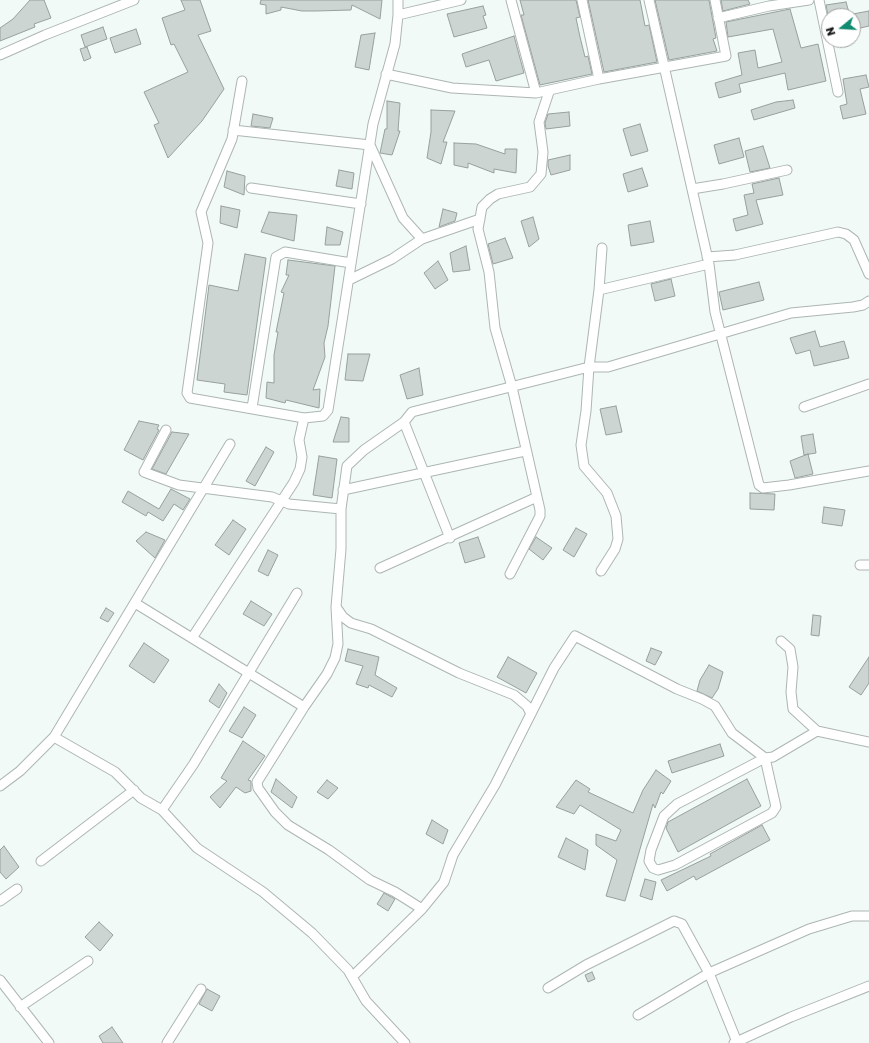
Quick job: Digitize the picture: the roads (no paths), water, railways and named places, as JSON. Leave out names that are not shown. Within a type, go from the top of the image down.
[{"type":"street","points":[[0,55],[44,35],[134,0]]},
{"type":"street","points":[[242,81],[232,139],[201,212],[208,243],[187,393],[190,398],[304,418],[324,416],[328,410],[373,124],[395,44],[398,0]]},
{"type":"street","points":[[398,15],[461,0]]},
{"type":"street","points":[[511,0],[536,94]]},
{"type":"street","points":[[582,0],[599,80]]},
{"type":"street","points":[[649,0],[708,260],[715,312],[722,334],[759,485],[763,488],[789,485],[869,471]]},
{"type":"street","points":[[386,74],[452,88],[536,94],[599,80],[726,56],[715,0]]},
{"type":"street","points":[[718,18],[768,3],[809,0]]},
{"type":"street","points":[[819,0],[838,92]]},
{"type":"street","points":[[510,574],[540,516],[512,387],[495,328],[489,272],[478,229],[482,207],[490,199],[498,194],[530,187],[541,174],[543,152],[539,122],[549,92]]},
{"type":"street","points":[[233,130],[370,145]]},
{"type":"street","points":[[370,145],[403,218],[422,239]]},
{"type":"street","points":[[692,188],[723,184],[786,170]]},
{"type":"street","points":[[251,188],[361,204]]},
{"type":"street","points":[[349,280],[392,259],[422,239],[480,219]]},
{"type":"street","points":[[599,290],[708,260],[838,232],[846,234],[854,240],[869,274]]},
{"type":"street","points":[[601,571],[615,549],[618,539],[618,528],[614,509],[607,493],[584,466],[581,456],[581,445],[586,411],[588,368],[599,290],[602,248]]},
{"type":"street","points":[[252,408],[276,257],[285,252],[352,263]]},
{"type":"street","points":[[422,909],[395,892],[370,880],[329,850],[288,825],[275,812],[261,793],[257,782],[304,707],[328,674],[335,658],[338,644],[336,607],[341,548],[341,509],[347,466],[364,450],[404,422],[412,412],[588,368],[608,367],[791,313],[818,309],[854,307],[863,305],[869,301]]},
{"type":"street","points":[[804,407],[869,384]]},
{"type":"street","points":[[192,638],[294,482],[300,469],[302,457],[299,440],[304,418]]},
{"type":"street","points":[[404,422],[450,538]]},
{"type":"street","points":[[166,430],[144,472],[179,485],[272,497],[289,504],[341,509]]},
{"type":"street","points":[[0,786],[20,771],[54,737],[230,444]]},
{"type":"street","points":[[343,490],[526,450]]},
{"type":"street","points":[[380,568],[537,498]]},
{"type":"street","points":[[162,810],[193,764],[297,594]]},
{"type":"street","points":[[135,603],[304,707]]},
{"type":"street","points":[[336,607],[343,617],[351,623],[370,629],[460,673],[514,695],[527,706],[531,714]]},
{"type":"street","points":[[352,977],[422,909],[444,882],[453,855],[495,785],[554,668],[574,636],[677,689],[715,706],[732,733],[765,758],[776,807],[772,813],[675,865],[658,870],[653,868],[650,864],[650,856],[656,833],[664,816],[677,804],[765,758],[773,757],[817,731]]},
{"type":"street","points":[[781,641],[790,650],[793,667],[791,692],[793,709],[817,731],[869,742]]},
{"type":"street","points":[[54,737],[115,772],[141,798],[162,810],[197,848],[263,892],[312,933],[348,970],[366,1001],[405,1043]]},
{"type":"street","points":[[41,861],[134,790]]},
{"type":"street","points":[[0,901],[17,889]]},
{"type":"street","points":[[638,1016],[709,973],[809,929],[852,916],[869,916]]},
{"type":"street","points":[[548,988],[593,961],[674,920],[682,924],[709,973],[736,1042],[791,1017],[869,986]]},
{"type":"street","points":[[20,1007],[88,961]]},
{"type":"street","points":[[0,980],[49,1043]]},
{"type":"street","points":[[167,1043],[201,988]]}]
